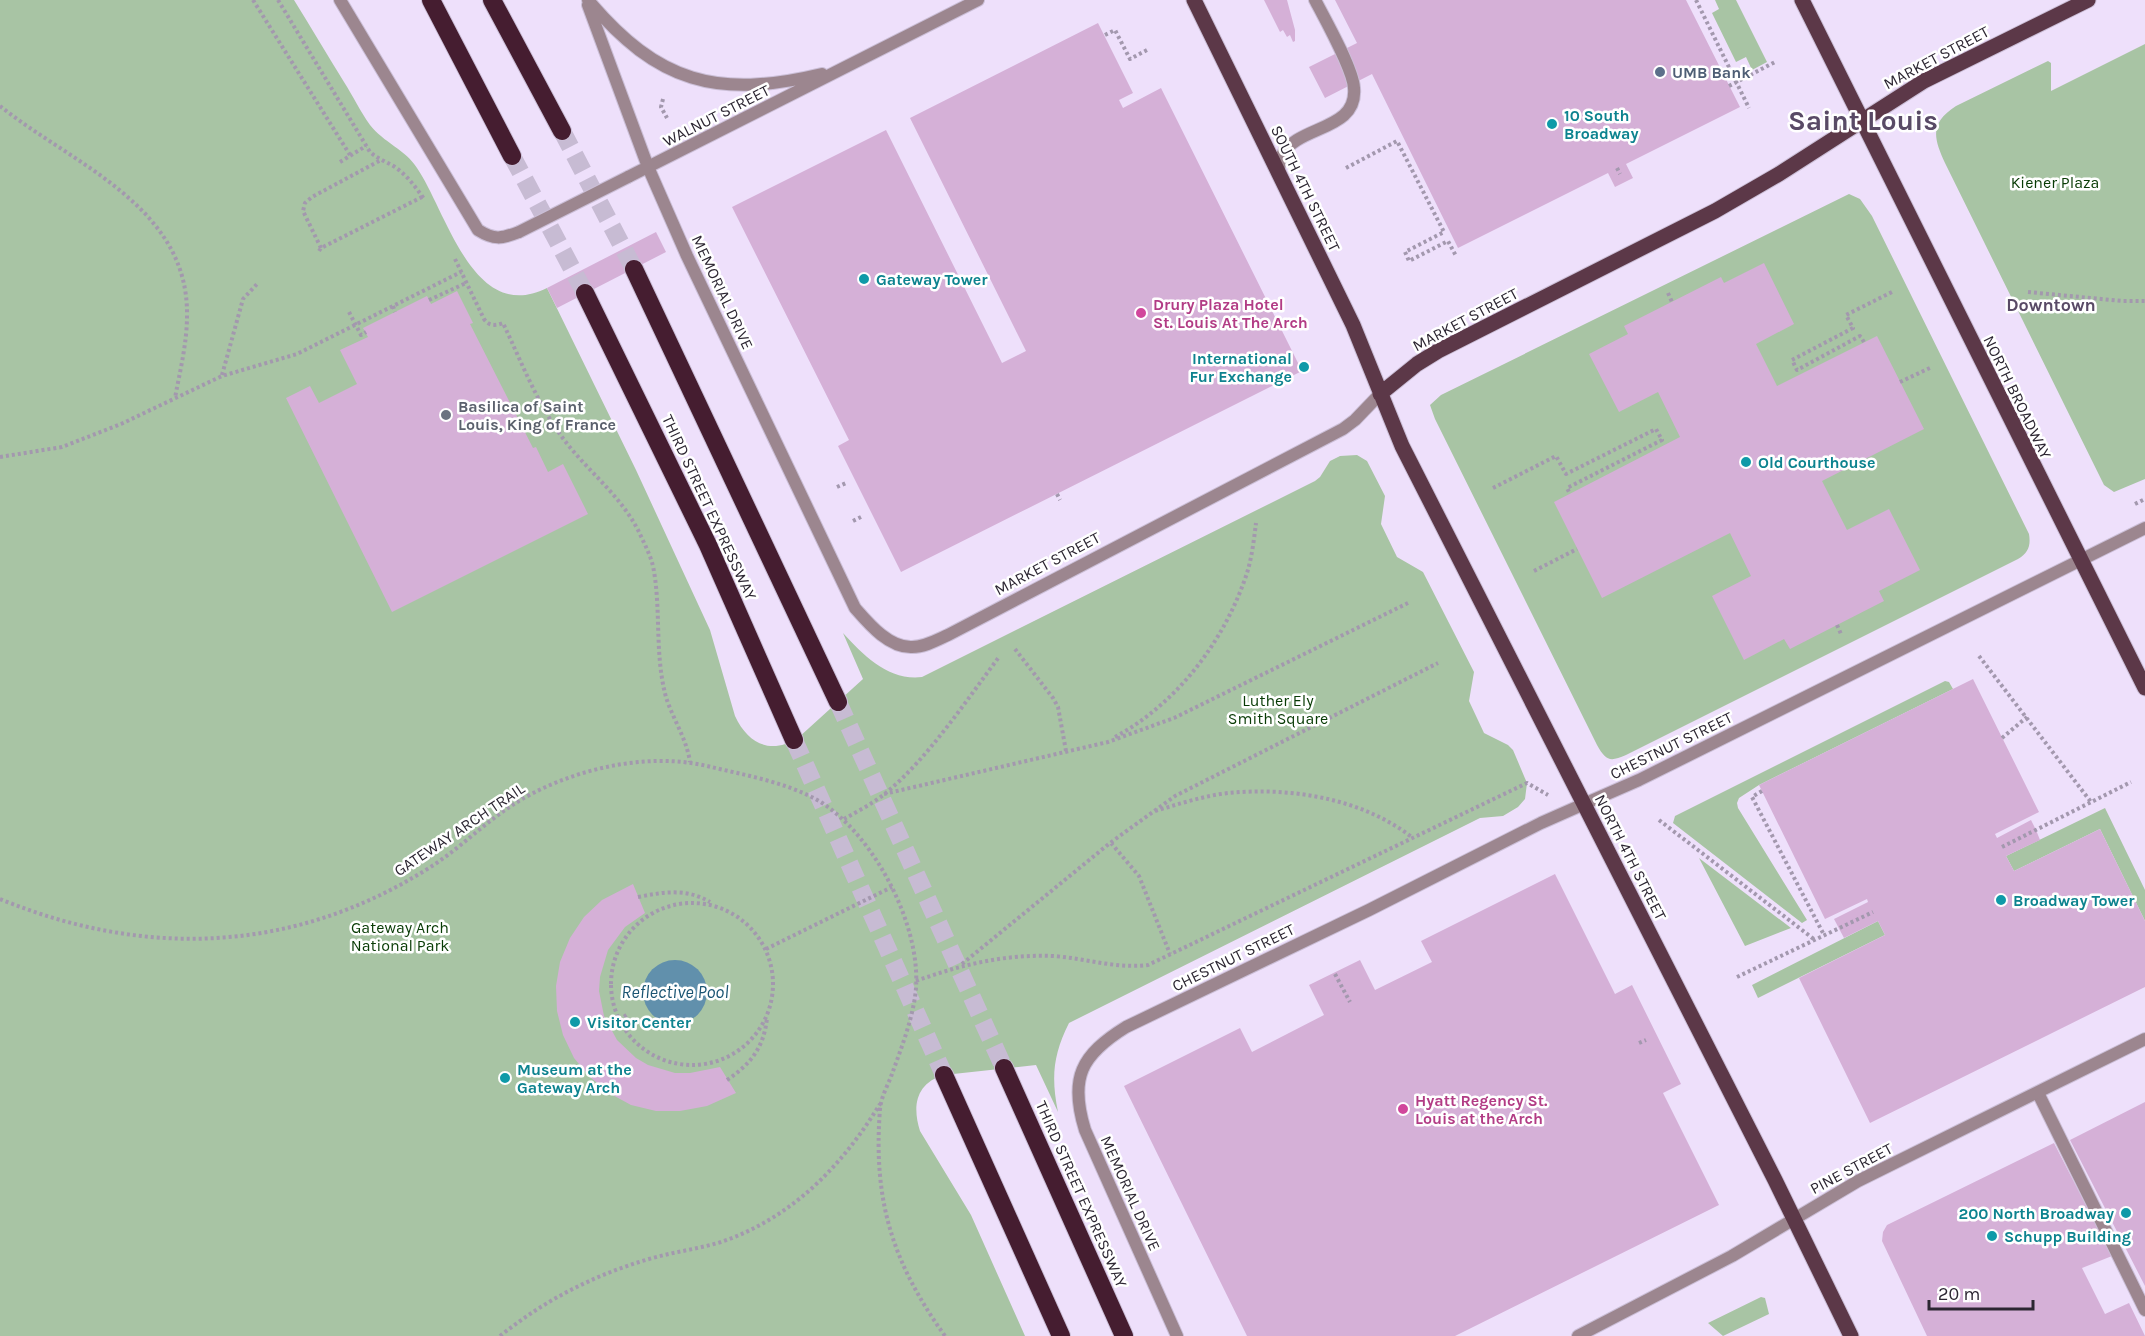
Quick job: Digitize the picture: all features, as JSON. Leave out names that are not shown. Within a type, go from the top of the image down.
[{"type":"highway","points":[[430,0],[512,156]]},
{"type":"highway","points":[[492,0],[562,130]]},
{"type":"highway","name":"THIRD STREET EXPRESSWAY","points":[[634,269],[838,702]]},
{"type":"highway","name":"THIRD STREET EXPRESSWAY","points":[[585,293],[708,545],[794,740]]},
{"type":"highway","name":"THIRD STREET EXPRESSWAY","points":[[1004,1068],[1124,1336]]},
{"type":"highway","points":[[944,1075],[1061,1336]]},
{"type":"main road","name":"SOUTH 4TH STREET","points":[[1194,0],[1353,325],[1380,394]]},
{"type":"main road","name":"NORTH BROADWAY","points":[[1802,0],[2145,688]]},
{"type":"main road","name":"MARKET STREET","points":[[1380,394],[1417,364],[1438,351],[1715,211],[1779,174],[1924,81],[2088,0]]},
{"type":"main road","name":"NORTH 4TH STREET","points":[[1380,394],[1402,446],[1794,1219],[1851,1336]]},
{"type":"street","name":"WALNUT STREET","points":[[340,0],[471,219],[478,230],[491,238],[507,237],[519,232],[978,0]]},
{"type":"street","points":[[587,0],[610,27],[641,53],[662,65],[694,78],[725,85],[766,84],[843,69]]},
{"type":"street","name":"MEMORIAL DRIVE","points":[[587,0],[648,167],[687,256],[846,591]]},
{"type":"street","points":[[1279,174],[1280,157],[1288,146],[1336,121],[1349,111],[1354,100],[1354,86],[1346,65],[1315,0]]},
{"type":"street","name":"MARKET STREET","points":[[846,591],[855,608],[870,626],[887,640],[911,648],[928,644],[1342,429],[1355,420],[1380,394]]},
{"type":"street","name":"CHESTNUT STREET","points":[[1087,1060],[1099,1045],[1126,1027],[1369,910],[1541,823],[1639,780],[2145,528]]},
{"type":"street","name":"PINE STREET","points":[[1578,1336],[1732,1256],[1858,1181],[2145,1039]]},
{"type":"street","name":"MEMORIAL DRIVE","points":[[1087,1060],[1080,1077],[1079,1113],[1176,1336]]},
{"type":"street","points":[[2038,1093],[2145,1310]]},
{"type":"path","points":[[254,0],[350,155]]},
{"type":"path","points":[[278,0],[366,146],[376,158],[382,160],[396,167],[424,199],[320,250],[303,211],[305,203],[312,197],[382,160]]},
{"type":"path","points":[[1696,0],[1749,108]]},
{"type":"path","points":[[1105,35],[1115,30],[1130,59],[1148,50]]},
{"type":"path","points":[[1729,86],[1775,62]]},
{"type":"path","points":[[663,99],[661,107],[667,118]]},
{"type":"path","points":[[0,106],[43,138],[113,184],[145,212],[172,252],[180,272],[187,316],[175,398]]},
{"type":"path","points":[[1346,168],[1397,141],[1444,232],[1405,252],[1409,261],[1448,241],[1456,256]]},
{"type":"path","points":[[340,162],[366,146]]},
{"type":"path","points":[[1617,168],[1620,174]]},
{"type":"path","points":[[455,259],[487,323],[496,326],[503,323],[550,420],[576,454],[615,495],[638,530],[653,566],[660,668],[664,692],[685,741],[690,762]]},
{"type":"path","points":[[0,457],[62,447],[90,437],[222,376],[297,354],[461,272]]},
{"type":"path","points":[[429,300],[466,282]]},
{"type":"path","points":[[222,376],[243,299],[258,283]]},
{"type":"path","points":[[1864,342],[1860,336],[1797,369],[1792,360],[1853,328],[1846,315],[1894,291]]},
{"type":"path","points":[[2028,292],[2145,301]]},
{"type":"path","points":[[1668,293],[1672,302]]},
{"type":"path","points":[[393,306],[395,312]]},
{"type":"path","points":[[349,312],[361,335],[366,333]]},
{"type":"path","points":[[1900,382],[1932,367]]},
{"type":"path","points":[[1493,488],[1556,456],[1566,474],[1656,429],[1662,440],[1567,488],[1570,494]]},
{"type":"path","points":[[837,487],[846,483]]},
{"type":"path","points":[[1057,494],[1060,500]]},
{"type":"path","points":[[853,521],[861,517]]},
{"type":"path","points":[[1108,742],[1156,711],[1188,677],[1207,652],[1230,615],[1247,571],[1256,523]]},
{"type":"path","points":[[1534,571],[1577,549]]},
{"type":"path","points":[[884,794],[1108,742],[1174,718],[1408,603]]},
{"type":"path","points":[[1837,625],[1841,634]]},
{"type":"path","points":[[1015,649],[1058,707],[1066,752]]},
{"type":"path","points":[[1979,656],[2091,802]]},
{"type":"path","points":[[844,819],[884,794],[901,780],[999,657]]},
{"type":"path","points":[[961,966],[1150,812],[1199,782],[1438,663]]},
{"type":"path","points":[[2002,738],[2027,717]]},
{"type":"path","name":"GATEWAY ARCH TRAIL","points":[[0,899],[49,918],[118,933],[157,938],[195,939],[259,934],[329,916],[367,902],[430,867],[510,806],[538,790],[570,777],[603,768],[661,760],[690,762],[748,776],[814,799],[844,819],[879,862],[892,887],[904,914],[913,951],[916,981],[907,1032],[880,1104],[863,1133],[815,1187],[780,1212],[721,1242],[650,1259],[588,1281],[557,1296],[500,1336]]},
{"type":"path","points":[[2002,847],[2131,782]]},
{"type":"path","name":"CHESTNUT STREET","points":[[916,981],[961,966],[1020,956],[1053,956],[1112,966],[1148,965],[1527,783]]},
{"type":"path","points":[[1762,791],[1752,797],[1824,935]]},
{"type":"path","points":[[1150,812],[1198,798],[1227,793],[1280,792],[1340,802],[1395,826],[1413,838]]},
{"type":"path","points":[[1659,820],[1815,940]]},
{"type":"path","points":[[1110,843],[1139,876],[1170,954]]},
{"type":"path","points":[[766,949],[892,887]]},
{"type":"path","points":[[638,897],[667,892],[684,892],[699,896],[736,915],[753,929],[766,949],[772,970],[773,993],[766,1031],[760,1048],[751,1061],[727,1080]]},
{"type":"path","points":[[712,904],[692,902],[669,906],[648,916],[633,928],[621,944],[610,981],[612,1001],[619,1020],[629,1036],[644,1050],[661,1059],[680,1064],[699,1065],[719,1061],[739,1051],[756,1035],[768,1015]]},
{"type":"path","points":[[1737,977],[1873,912]]},
{"type":"path","points":[[1335,974],[1350,1002]]},
{"type":"path","points":[[619,1020],[628,1014]]},
{"type":"path","points":[[1639,1043],[1646,1040]]},
{"type":"path","name":"GATEWAY ARCH TRAIL","points":[[880,1104],[880,1180],[882,1201],[890,1233],[914,1288],[945,1336]]},
{"type":"green space","name":"Gateway Arch National Park","points":[[0,0],[294,0],[370,125],[407,156],[417,168],[452,235],[481,278],[500,291],[521,295],[547,288],[636,470],[710,630],[735,716],[747,734],[761,744],[779,746],[798,738],[863,679],[843,633],[869,658],[888,671],[910,677],[922,677],[1315,481],[1330,461],[1340,456],[1357,455],[1367,461],[1385,496],[1381,524],[1397,557],[1423,572],[1474,672],[1469,701],[1484,733],[1513,750],[1527,783],[1525,799],[1518,807],[1503,816],[1480,818],[1069,1023],[1055,1066],[1058,1112],[1036,1065],[944,1075],[927,1084],[918,1097],[916,1113],[920,1131],[971,1215],[1025,1336],[0,1336]]},
{"type":"green space","points":[[1715,0],[1736,0],[1767,62],[1752,70],[1746,57],[1736,62],[1712,13],[1719,9]]},
{"type":"green space","name":"Kiener Plaza","points":[[2145,44],[2145,479],[2114,492],[2104,485],[1945,163],[1938,146],[1936,131],[1942,118],[1956,106],[2048,61],[2051,63],[2051,91]]},
{"type":"green space","points":[[1849,194],[1860,199],[1872,216],[2029,534],[2028,549],[2018,559],[1626,755],[1609,759],[1597,745],[1430,405],[1441,395]]},
{"type":"green space","points":[[1945,681],[1949,682],[1953,689],[1759,785],[1739,798],[1738,808],[1807,920],[1802,923],[1673,823],[1675,816]]},
{"type":"green space","points":[[2105,808],[2145,890],[2145,921],[2100,829],[2014,871],[2006,856]]},
{"type":"green space","points":[[1699,858],[1791,928],[1745,946]]},
{"type":"green space","points":[[1878,921],[1885,935],[1758,998],[1752,985]]},
{"type":"green space","points":[[1761,1297],[1765,1298],[1769,1314],[1723,1336],[1708,1323]]},
{"type":"water","name":"Reflective Pool","points":[[675,960],[687,962],[698,969],[705,980],[707,992],[705,1004],[698,1015],[687,1022],[675,1024],[663,1022],[652,1015],[645,1004],[643,992],[645,980],[652,969],[663,962]]},
{"type":"building","points":[[1264,0],[1287,0],[1295,30],[1295,41],[1293,42],[1290,35],[1287,37],[1283,30],[1280,32]]},
{"type":"building","name":"10 South Broadway","points":[[1335,0],[1686,0],[1740,107],[1626,164],[1633,178],[1615,187],[1608,173],[1458,248],[1372,74],[1325,98],[1309,67],[1357,43]]},
{"type":"building","points":[[1098,23],[1133,93],[1119,100],[1123,108],[1161,88],[1302,371],[901,572],[838,446],[849,440],[732,207],[886,130],[1002,363],[1026,351],[910,118]]},
{"type":"building","points":[[656,232],[666,252],[557,308],[547,288]]},
{"type":"building","name":"Old Courthouse","points":[[1764,263],[1794,324],[1756,344],[1777,386],[1877,336],[1924,429],[1822,481],[1847,530],[1889,509],[1920,570],[1879,591],[1884,601],[1790,649],[1784,639],[1744,660],[1712,596],[1751,576],[1730,533],[1602,598],[1554,502],[1680,437],[1658,392],[1619,412],[1589,354],[1628,334],[1624,326],[1721,277],[1724,283]]},
{"type":"building","points":[[457,291],[473,323],[470,324],[533,448],[536,447],[548,472],[563,464],[588,514],[392,612],[286,398],[310,386],[319,403],[357,384],[340,350],[368,337],[363,328],[427,296],[431,304]]},
{"type":"building","name":"Broadway Tower","points":[[1973,679],[2039,812],[1995,834],[1997,838],[2031,820],[2040,840],[2006,856],[2014,871],[2100,829],[2145,921],[2145,987],[1870,1123],[1799,978],[1885,935],[1878,921],[1844,938],[1834,919],[1868,902],[1867,899],[1825,919],[1759,785]]},
{"type":"building","name":"Hyatt Regency St. Louis at the Arch","points":[[1555,874],[1615,994],[1632,985],[1681,1084],[1663,1093],[1719,1205],[1455,1336],[1247,1336],[1124,1086],[1240,1028],[1252,1052],[1324,1015],[1309,985],[1360,960],[1375,990],[1432,962],[1421,941]]},
{"type":"building","points":[[633,884],[645,913],[625,927],[608,950],[600,977],[599,991],[604,1016],[617,1040],[636,1058],[648,1065],[675,1073],[690,1073],[720,1067],[736,1093],[707,1106],[680,1111],[656,1111],[631,1105],[609,1093],[590,1077],[574,1058],[563,1035],[557,1011],[556,986],[560,962],[570,938],[584,917],[602,900]]},
{"type":"building","name":"200 North Broadway","points":[[2145,1102],[2145,1286],[2070,1140]]},
{"type":"building","name":"Schupp Building","points":[[2054,1143],[2112,1256],[2082,1268],[2105,1314],[2129,1303],[2145,1336],[1927,1336],[1882,1241],[1887,1225]]},
{"type":"tunnel","points":[[562,131],[634,269]]},
{"type":"tunnel","points":[[512,156],[585,293]]},
{"type":"tunnel","points":[[838,702],[1004,1068]]},
{"type":"tunnel","points":[[794,740],[944,1075]]},
{"type":"place","name":"UMB Bank","points":[[1660,72]]},
{"type":"place","name":"10 South Broadway","points":[[1552,124]]},
{"type":"place","name":"Gateway Tower","points":[[864,279]]},
{"type":"place","name":"Drury Plaza Hotel St. Louis At The Arch","points":[[1141,313]]},
{"type":"place","name":"International Fur Exchange","points":[[1304,367]]},
{"type":"place","name":"Basilica of Saint Louis, King of France","points":[[446,415]]},
{"type":"place","name":"Old Courthouse","points":[[1746,462]]},
{"type":"place","name":"Broadway Tower","points":[[2001,900]]},
{"type":"place","name":"Visitor Center","points":[[575,1022]]},
{"type":"place","name":"Museum at the Gateway Arch","points":[[505,1078]]},
{"type":"place","name":"Hyatt Regency St. Louis at the Arch","points":[[1403,1109]]},
{"type":"place","name":"200 North Broadway","points":[[2126,1213]]},
{"type":"place","name":"Schupp Building","points":[[1992,1236]]},
{"type":"district","name":"Saint Louis","points":[[1863,120]]},
{"type":"district","name":"Downtown","points":[[2051,305]]},
{"type":"park label","name":"Luther Ely Smith Square","points":[[1278,709]]}]
